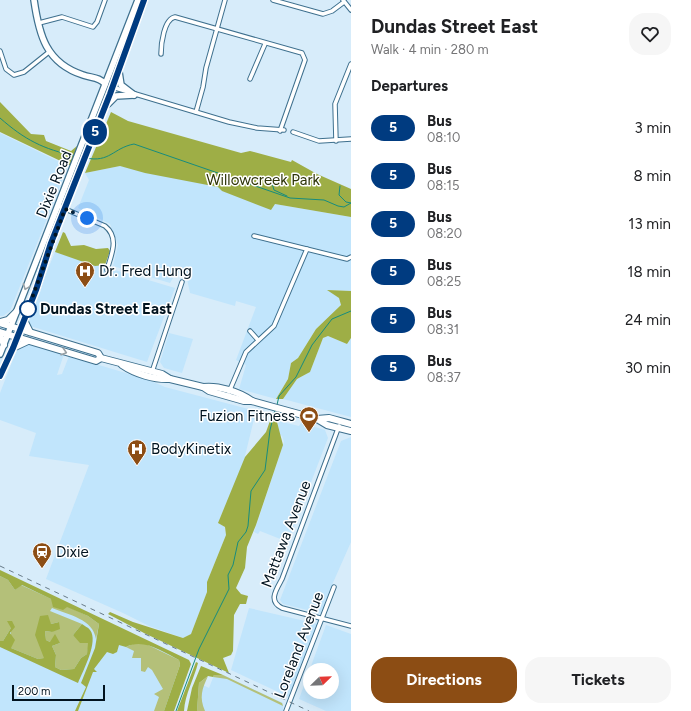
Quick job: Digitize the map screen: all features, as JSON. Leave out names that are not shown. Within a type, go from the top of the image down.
[{"type":"main road","points":[[34,0],[39,23],[49,52],[61,64],[88,77],[101,80],[105,84],[112,87]]},
{"type":"main road","name":"Dixie Road","points":[[0,376],[21,329],[65,209],[81,150],[138,0]]},
{"type":"main road","name":"Dixie Road","points":[[0,354],[58,206],[77,167],[88,149],[144,0]]},
{"type":"main road","points":[[119,68],[120,82],[124,88],[134,95]]},
{"type":"main road","points":[[105,107],[116,96],[134,95]]},
{"type":"main road","points":[[0,322],[8,320],[16,312]]},
{"type":"main road","points":[[24,320],[30,332]]},
{"type":"main road","points":[[0,322],[98,353],[100,358]]},
{"type":"main road","points":[[0,332],[96,361],[100,358],[121,364],[129,370],[151,374],[162,379],[170,379],[203,387],[210,386],[228,394],[246,396],[252,401],[269,406],[317,418],[329,418],[351,424]]},
{"type":"main road","points":[[0,335],[4,345]]},
{"type":"main road","points":[[13,348],[28,340]]},
{"type":"main road","points":[[317,418],[327,425],[351,431]]},
{"type":"street","points":[[39,23],[62,17],[93,27],[97,22],[105,0]]},
{"type":"street","points":[[196,112],[225,0]]},
{"type":"street","points":[[273,0],[323,14],[332,11],[344,1],[351,10]]},
{"type":"street","points":[[112,87],[134,95],[245,126],[282,130],[305,57],[300,53],[176,18],[171,18],[168,22],[161,54]]},
{"type":"street","points":[[250,79],[265,44]]},
{"type":"street","points":[[0,52],[6,68],[14,75],[24,72],[49,52]]},
{"type":"street","points":[[336,141],[335,104],[351,64]]},
{"type":"street","points":[[293,132],[319,141],[351,139]]},
{"type":"street","points":[[58,206],[105,226],[109,230],[114,244],[107,270]]},
{"type":"street","points":[[254,236],[347,259],[351,257]]},
{"type":"street","points":[[228,394],[242,358],[258,340],[274,326],[307,249]]},
{"type":"street","points":[[151,374],[182,282]]},
{"type":"street","points":[[250,331],[258,340]]},
{"type":"street","name":"Mattawa Avenue","points":[[341,421],[282,579],[274,594],[274,600],[277,605],[351,626]]},
{"type":"street","name":"Loreland Avenue","points":[[286,711],[334,587]]},
{"type":"shaded area","points":[[0,133],[68,166],[10,311],[3,316],[0,316]]},
{"type":"shaded area","points":[[120,166],[219,187],[222,191],[275,204],[351,217],[351,291],[328,290],[339,298],[341,305],[316,329],[298,358],[291,363],[288,379],[276,399],[239,389],[246,365],[236,360],[256,307],[236,301],[235,306],[190,293],[187,279],[182,273],[176,273],[170,283],[113,266],[118,245],[110,224],[78,208],[89,180],[85,173]]},
{"type":"shaded area","points":[[55,252],[175,288],[147,362],[30,326],[28,317]]},
{"type":"shaded area","points":[[169,333],[193,339],[182,373],[164,368],[160,362]]},
{"type":"shaded area","points":[[328,336],[347,344],[351,338],[351,417],[283,399],[297,379],[310,372],[323,338]]},
{"type":"shaded area","points":[[27,344],[64,354],[57,375],[62,374],[69,356],[149,380],[165,387],[256,411],[243,464],[218,523],[225,527],[226,535],[207,582],[207,592],[191,634],[183,638],[149,626],[46,579],[89,465],[29,456],[36,433],[0,420],[0,393],[17,349]]},
{"type":"shaded area","points":[[278,421],[299,426],[301,423],[325,430],[328,438],[288,542],[260,531],[258,534],[254,532],[284,442],[282,436],[277,432]]},
{"type":"shaded area","points":[[351,437],[351,542],[332,585],[323,614],[283,604],[280,600],[341,441]]},
{"type":"shaded area","points":[[0,573],[180,659],[167,711],[0,711]]},
{"type":"shaded area","points":[[249,608],[318,624],[289,697],[231,670]]},
{"type":"shaded area","points":[[326,625],[351,634],[351,711],[326,711],[299,699],[303,688],[303,699],[339,699],[339,663],[312,663]]},
{"type":"shaded area","points":[[214,675],[223,675],[283,703],[283,711],[197,711],[199,683],[209,688]]},
{"type":"green space","points":[[0,102],[31,134],[44,135],[46,141],[71,151],[77,146],[71,166],[0,132]]},
{"type":"green space","name":"Willowcreek Park","points":[[111,112],[128,121],[241,153],[250,151],[291,162],[292,160],[317,174],[351,189],[351,217],[275,204],[271,210],[222,191],[218,187],[145,173],[120,166],[85,173]]},
{"type":"green space","points":[[63,232],[65,233],[71,246],[84,245],[96,249],[108,248],[110,251],[105,265],[95,266],[55,252]]},
{"type":"green space","points":[[327,290],[351,291],[351,338],[347,344],[328,336],[323,338],[310,372],[297,379],[283,399],[276,399],[288,379],[291,363],[298,358],[316,329],[341,305],[339,298]]},
{"type":"green space","points":[[271,418],[276,418],[283,445],[247,547],[245,568],[236,588],[241,594],[248,596],[246,604],[240,604],[234,615],[233,651],[231,655],[223,658],[229,673],[144,633],[108,614],[110,612],[133,622],[183,638],[191,634],[207,592],[207,582],[226,535],[225,527],[218,523],[245,457],[266,432]]},
{"type":"green space","points":[[0,570],[189,660],[191,664],[174,711],[164,711],[180,665],[179,660],[153,647],[140,644],[126,647],[119,645],[117,652],[113,654],[107,652],[94,669],[97,672],[93,672],[78,711],[75,711],[86,687],[81,683],[95,648],[99,624],[88,616],[67,607],[63,610],[53,607],[51,599],[22,585],[15,590],[8,580],[0,576]]},
{"type":"green space","points":[[0,576],[8,580],[15,590],[21,585],[88,616],[99,624],[96,639],[94,632],[85,622],[52,608],[50,611],[82,624],[73,635],[89,643],[87,654],[81,658],[74,669],[61,670],[55,667],[56,655],[52,646],[60,643],[46,640],[45,631],[52,632],[59,622],[51,624],[40,616],[45,658],[38,659],[11,648],[11,628],[3,641],[0,641]]},
{"type":"green space","points":[[48,615],[51,624],[59,622],[60,629],[52,632],[45,631],[46,640],[50,642],[55,634],[60,643],[52,646],[56,655],[55,667],[61,670],[74,669],[81,658],[87,654],[88,643],[80,643],[73,635],[82,624],[89,629],[92,635],[93,641],[89,656],[78,683],[0,647],[0,641],[3,641],[11,628],[7,621],[12,621],[15,627],[10,633],[15,640],[11,648],[38,659],[44,658],[35,635],[40,616]]},
{"type":"green space","points":[[144,643],[179,660],[180,665],[164,711],[154,711],[159,697],[154,694],[163,689],[152,670],[148,667],[145,672],[141,671],[141,658],[132,658],[134,651],[126,647],[133,644]]},
{"type":"green space","points":[[196,662],[198,663],[186,699],[184,711],[177,711]]},
{"type":"green space","points":[[201,666],[223,675],[214,675],[213,677],[208,676],[199,683],[197,711],[187,711],[192,688]]},
{"type":"green space","points":[[214,675],[223,675],[282,703],[283,706],[227,679],[213,677]]},
{"type":"green space","points":[[208,676],[202,693],[202,701],[205,711],[197,711],[199,683]]},
{"type":"waterway","points":[[0,118],[35,143],[75,156]]},
{"type":"waterway","points":[[86,158],[94,159],[106,157],[134,144],[290,198],[324,200],[344,207],[351,203]]},
{"type":"waterway","points":[[271,180],[274,190],[287,196]]},
{"type":"waterway","points":[[340,186],[339,195],[346,202],[351,203]]},
{"type":"waterway","points":[[277,405],[279,396],[296,377],[312,345],[332,319],[351,311]]},
{"type":"waterway","points":[[176,711],[199,649],[229,589],[228,575],[233,565],[238,542],[246,532],[248,526],[251,491],[265,470],[270,430],[275,410]]},
{"type":"railway","points":[[0,566],[309,711]]},
{"type":"bus line","name":"5","points":[[0,376],[36,290],[51,243],[94,136],[144,0]]},
{"type":"place","name":"Dr. Fred Hung","points":[[85,288]]},
{"type":"place","name":"Dundas Street East","points":[[28,309]]},
{"type":"place","name":"Fuzion Fitness","points":[[309,433]]},
{"type":"place","name":"BodyKinetix","points":[[137,466]]},
{"type":"place","name":"Dixie","points":[[42,569]]},
{"type":"route","points":[[28,309],[36,290],[51,243],[65,209],[87,218]]}]
